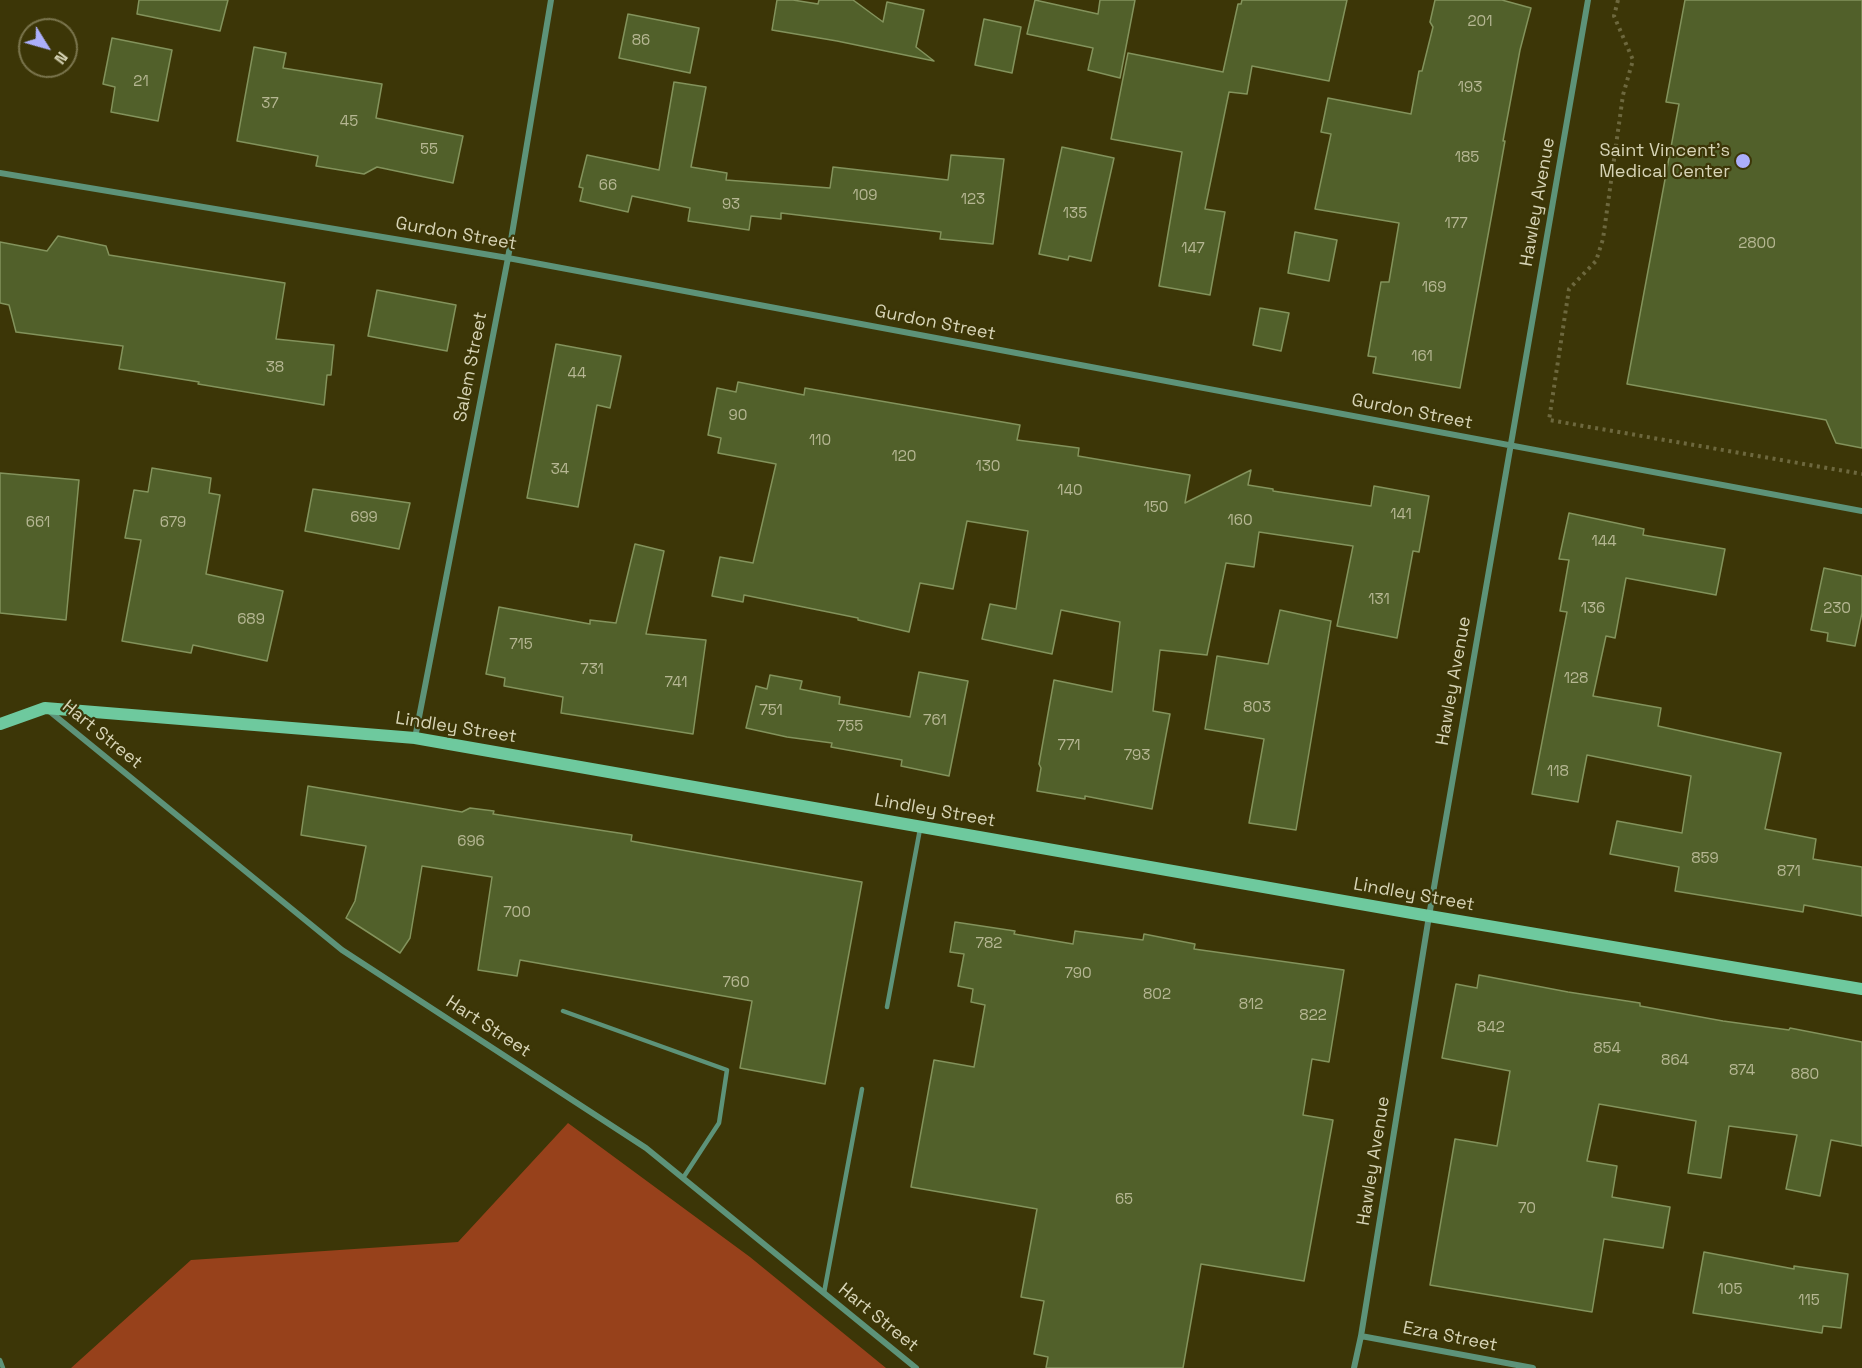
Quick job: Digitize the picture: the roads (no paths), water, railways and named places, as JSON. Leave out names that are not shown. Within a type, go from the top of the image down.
[{"type":"main road","name":"Lindley Street","points":[[0,724],[45,708],[415,738],[1429,916],[1862,989]]},
{"type":"street","name":"Salem Street","points":[[415,738],[508,258],[551,0]]},
{"type":"street","name":"Hawley Avenue","points":[[1354,1368],[1429,916],[1588,0]]},
{"type":"street","name":"Gurdon Street","points":[[0,173],[508,258],[1862,511]]},
{"type":"street","name":"Hart Street","points":[[45,708],[342,950],[646,1148],[915,1368]]},
{"type":"street","name":"Ezra Street","points":[[1361,1336],[1533,1368]]},
{"type":"lane","points":[[887,1007],[921,826]]},
{"type":"lane","points":[[563,1011],[727,1070],[719,1123],[682,1178]]},
{"type":"lane","points":[[824,1293],[862,1089]]},
{"type":"lane","points":[[0,1360],[3,1368]]},
{"type":"place","name":"Saint Vincent's Medical Center","points":[[1743,161]]}]
